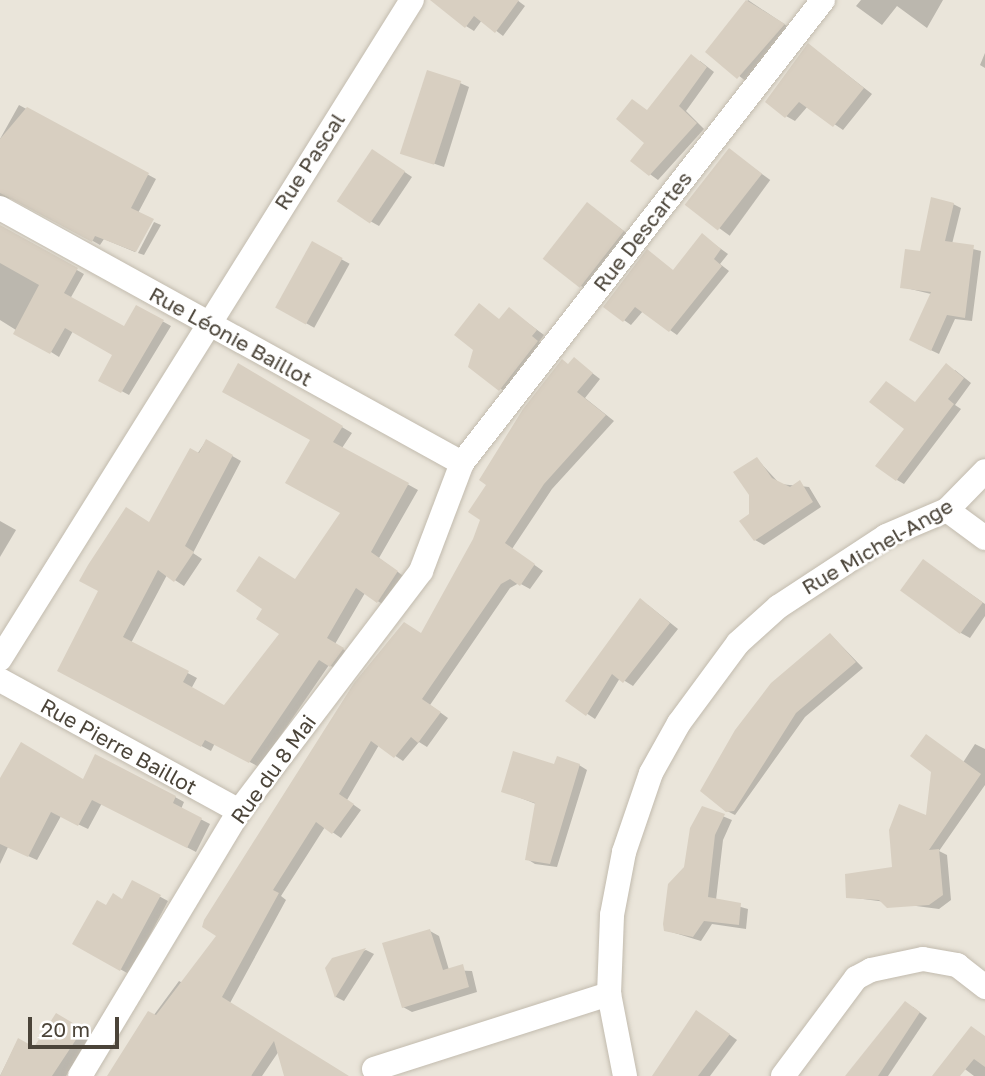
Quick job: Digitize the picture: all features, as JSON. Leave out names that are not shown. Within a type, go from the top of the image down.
[{"type":"street","name":"Rue Pascal","points":[[0,659],[206,322],[412,0]]},
{"type":"street","name":"Rue Descartes","points":[[462,463],[823,0]]},
{"type":"street","name":"Rue Léonie Baillot","points":[[0,208],[462,463]]},
{"type":"street","name":"Rue du 8 Mai","points":[[80,1076],[239,811],[421,571],[462,463]]},
{"type":"street","name":"Rue Michel-Ange","points":[[625,1076],[608,994],[612,915],[624,852],[651,774],[707,680],[738,643],[811,581],[886,536],[947,510],[985,471]]},
{"type":"street","points":[[947,510],[985,538]]},
{"type":"street","name":"Rue Pierre Baillot","points":[[0,680],[239,811]]},
{"type":"street","points":[[783,1076],[856,978],[891,961],[957,965],[985,987]]},
{"type":"street","points":[[374,1069],[608,994]]},
{"type":"shaded area","points":[[0,0],[985,0],[985,1076],[0,1076]]},
{"type":"building","points":[[430,0],[519,0],[495,33],[474,16],[465,28]]},
{"type":"building","points":[[746,0],[785,24],[737,79],[705,52]]},
{"type":"building","points":[[808,43],[864,88],[833,127],[799,102],[785,118],[765,102]]},
{"type":"building","points":[[691,54],[707,67],[679,106],[697,123],[649,176],[630,161],[644,143],[616,119],[632,99],[647,110]]},
{"type":"building","points":[[427,70],[461,81],[434,165],[400,154]]},
{"type":"building","points":[[27,107],[149,173],[131,208],[154,219],[136,252],[95,236],[92,242],[0,193],[0,139]]},
{"type":"building","points":[[729,148],[762,174],[718,231],[685,205]]},
{"type":"building","points":[[372,149],[405,171],[370,224],[337,201]]},
{"type":"building","points":[[931,197],[954,203],[945,241],[974,245],[965,318],[947,315],[931,351],[909,340],[931,292],[900,288],[905,249],[920,251]]},
{"type":"building","points":[[587,202],[624,231],[580,288],[543,259]]},
{"type":"building","points":[[0,225],[78,268],[64,293],[124,326],[136,305],[164,320],[121,393],[98,381],[112,355],[65,328],[50,354],[13,334],[39,285],[0,263]]},
{"type":"building","points":[[702,233],[721,249],[714,259],[722,266],[669,332],[635,307],[623,322],[603,307],[647,249],[673,270]]},
{"type":"building","points":[[312,241],[343,258],[306,324],[275,307]]},
{"type":"building","points":[[479,303],[499,319],[509,307],[537,330],[532,336],[538,341],[499,391],[468,367],[473,350],[454,335]]},
{"type":"building","points":[[574,357],[593,373],[577,392],[606,415],[544,484],[505,543],[535,564],[520,586],[510,579],[501,584],[422,699],[441,712],[418,743],[411,737],[394,758],[371,741],[339,794],[354,804],[332,834],[316,822],[273,890],[279,893],[222,997],[349,1076],[284,1076],[274,1041],[251,1076],[107,1076],[148,1011],[156,1015],[216,936],[202,927],[204,920],[354,683],[404,622],[421,633],[473,539],[480,520],[468,512],[486,485],[479,480],[523,409],[562,359],[568,364]]},
{"type":"building","points":[[238,363],[343,426],[333,442],[409,483],[371,552],[398,571],[377,603],[356,588],[327,638],[344,648],[330,667],[319,660],[249,763],[205,740],[201,747],[57,671],[98,591],[79,581],[88,565],[126,507],[149,522],[190,448],[199,453],[206,439],[233,455],[185,546],[194,552],[174,582],[158,570],[123,637],[189,671],[183,682],[224,705],[279,634],[256,619],[262,609],[236,591],[259,556],[295,579],[340,513],[285,483],[310,440],[222,392]]},
{"type":"building","points":[[946,363],[964,378],[948,399],[954,404],[896,481],[875,466],[904,429],[869,402],[886,381],[915,402]]},
{"type":"building","points":[[757,457],[772,478],[790,487],[800,480],[813,502],[754,541],[739,521],[749,514],[749,495],[733,472]]},
{"type":"building","points":[[923,559],[983,602],[960,634],[900,591]]},
{"type":"building","points":[[640,598],[670,623],[623,683],[612,674],[586,716],[565,701]]},
{"type":"building","points":[[830,633],[856,662],[796,713],[734,811],[726,812],[700,791],[735,730],[771,683]]},
{"type":"building","points":[[926,734],[981,774],[929,850],[939,849],[943,895],[929,905],[887,908],[879,900],[846,898],[845,874],[892,867],[889,830],[899,804],[926,815],[931,772],[910,756]]},
{"type":"building","points":[[21,742],[83,779],[95,754],[176,796],[173,803],[202,818],[187,848],[92,800],[78,826],[51,812],[28,857],[0,844],[0,778]]},
{"type":"building","points":[[513,751],[554,764],[557,756],[580,764],[550,864],[525,860],[535,803],[501,792]]},
{"type":"building","points":[[702,806],[725,814],[715,835],[708,897],[741,903],[739,925],[704,921],[693,937],[664,931],[663,924],[668,884],[684,867],[690,828]]},
{"type":"building","points":[[132,880],[161,895],[120,971],[72,944],[97,900],[106,905],[113,893],[122,899]]},
{"type":"building","points":[[430,929],[443,970],[463,964],[469,987],[402,1008],[382,943]]},
{"type":"building","points":[[366,948],[335,998],[325,968],[332,958]]},
{"type":"building","points":[[905,1001],[920,1012],[878,1076],[845,1076]]},
{"type":"building","points":[[696,1010],[730,1034],[698,1076],[652,1076]]},
{"type":"building","points":[[56,1013],[83,1029],[52,1076],[0,1076],[18,1038],[34,1047]]},
{"type":"building","points":[[971,1026],[985,1036],[985,1067],[974,1059],[960,1076],[932,1076]]}]
